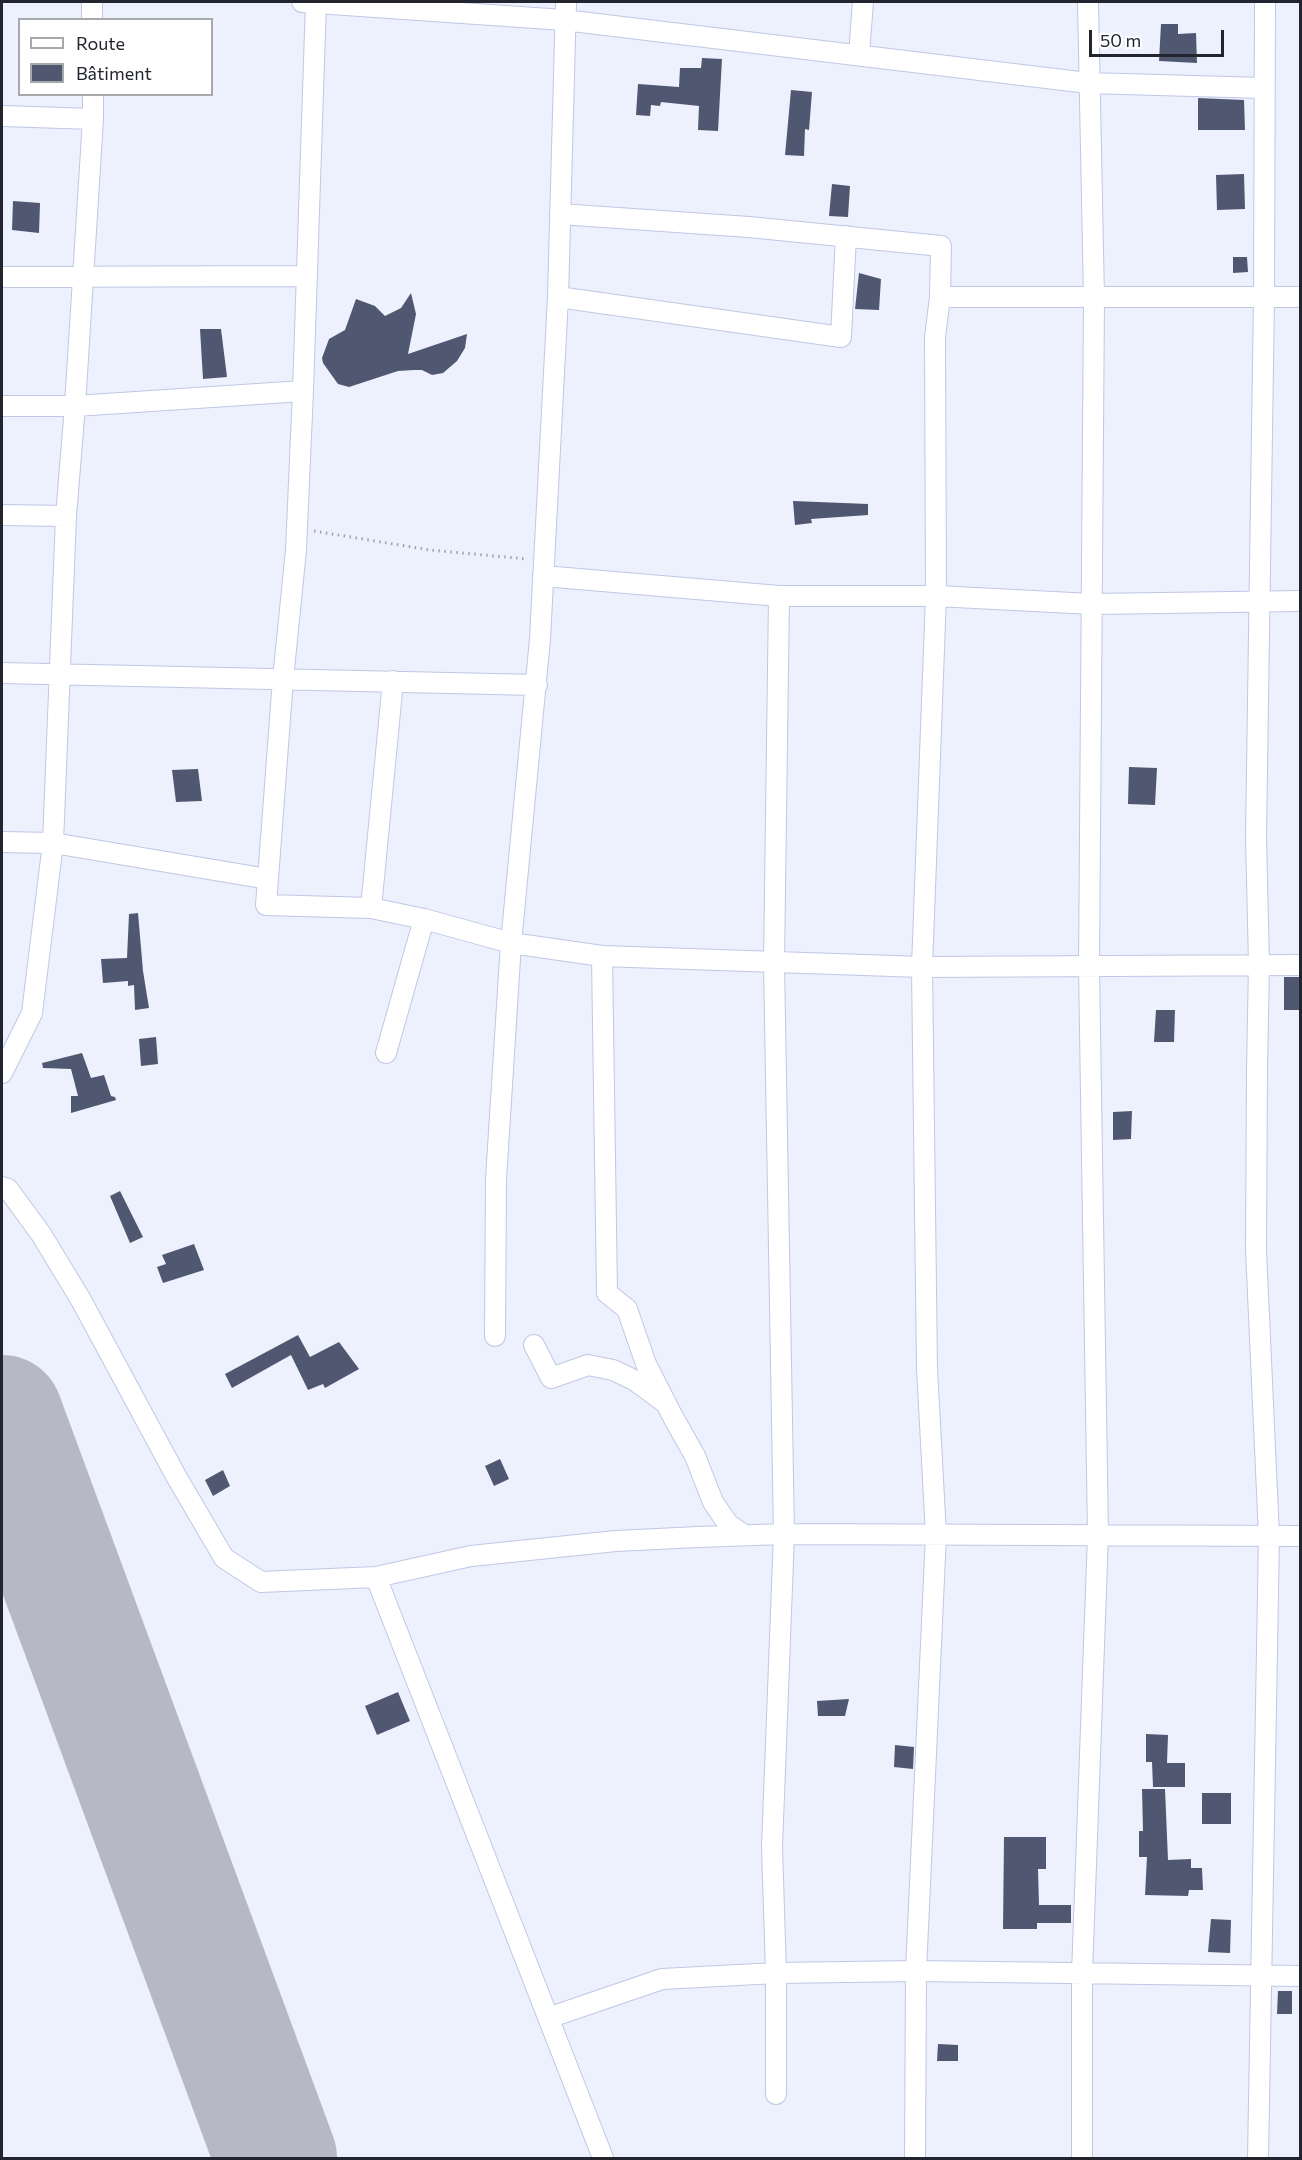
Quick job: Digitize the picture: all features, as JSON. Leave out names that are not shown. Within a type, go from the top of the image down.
[{"type":"street","points":[[92,2],[92,18]]},
{"type":"street","points":[[1264,88],[1088,83],[859,54],[565,10],[311,2],[303,391],[297,528],[283,679],[267,905],[371,908],[424,919],[511,943],[602,956],[922,966],[1300,965]]},
{"type":"street","points":[[859,54],[863,2]]},
{"type":"street","points":[[1082,2158],[1082,1974],[1098,1535],[1089,967],[1094,298],[1088,2]]},
{"type":"street","points":[[1258,2158],[1269,1536],[1256,1250],[1259,964],[1256,837],[1264,297],[1265,2]]},
{"type":"street","points":[[495,1336],[496,1179],[511,943],[537,685],[558,297],[565,10]]},
{"type":"street","points":[[2,1073],[32,1013],[53,843],[66,516],[75,406],[93,96]]},
{"type":"street","points":[[2,116],[93,119]]},
{"type":"street","points":[[560,214],[749,227],[942,246],[940,297],[935,337],[936,596],[922,966],[927,1369],[936,1535],[916,1971],[915,2158]]},
{"type":"street","points":[[558,297],[841,337],[846,236]]},
{"type":"street","points":[[2,277],[306,276]]},
{"type":"street","points":[[940,297],[1300,297]]},
{"type":"street","points":[[2,406],[75,406],[303,391]]},
{"type":"street","points":[[2,515],[66,516]]},
{"type":"street","points":[[543,568],[779,596],[936,596],[1092,604],[1300,601]]},
{"type":"street","points":[[776,2094],[776,1973],[772,1847],[784,1534],[774,963],[779,596]]},
{"type":"street","points":[[2,673],[537,685]]},
{"type":"street","points":[[371,908],[393,681]]},
{"type":"street","points":[[2,842],[53,843],[268,879]]},
{"type":"street","points":[[386,1053],[424,919]]},
{"type":"street","points":[[602,956],[607,1293],[627,1309],[646,1364],[695,1456],[713,1502],[728,1524],[744,1535]]},
{"type":"street","points":[[2,1187],[8,1189],[41,1234],[81,1300],[176,1476],[224,1558],[261,1582],[376,1577],[471,1556],[616,1541],[744,1535],[1300,1536]]},
{"type":"street","points":[[534,1345],[551,1378],[588,1365],[613,1370],[634,1380],[666,1403]]},
{"type":"street","points":[[376,1577],[603,2158]]},
{"type":"street","points":[[548,2018],[662,1979],[776,1973],[916,1971],[1300,1976]]},
{"type":"path","points":[[297,528],[543,568]]},
{"type":"building","points":[[1161,24],[1178,24],[1178,34],[1196,33],[1197,63],[1159,61]]},
{"type":"building","points":[[702,58],[722,59],[718,131],[698,130],[699,106],[661,102],[660,106],[651,105],[650,116],[636,115],[638,84],[679,87],[680,68],[701,68]]},
{"type":"building","points":[[791,90],[812,92],[809,130],[805,129],[804,156],[785,155]]},
{"type":"building","points":[[1198,98],[1244,100],[1245,130],[1198,130]]},
{"type":"building","points":[[1244,174],[1245,209],[1217,210],[1216,175]]},
{"type":"building","points":[[832,184],[850,186],[848,217],[829,216]]},
{"type":"building","points":[[13,201],[40,203],[39,233],[12,230]]},
{"type":"building","points":[[1233,257],[1247,257],[1248,272],[1233,273]]},
{"type":"building","points":[[859,273],[881,279],[879,310],[855,309]]},
{"type":"building","points":[[411,293],[416,314],[408,354],[467,334],[465,348],[457,361],[443,373],[432,375],[422,370],[398,371],[349,387],[338,384],[322,358],[329,339],[345,330],[356,299],[375,306],[385,316],[401,308]]},
{"type":"building","points":[[200,329],[221,329],[227,377],[203,379]]},
{"type":"building","points":[[793,501],[868,504],[868,515],[811,519],[812,523],[795,525]]},
{"type":"building","points":[[1129,767],[1157,768],[1155,805],[1128,804]]},
{"type":"building","points":[[198,769],[202,801],[176,802],[172,770]]},
{"type":"building","points":[[138,913],[149,1008],[135,1010],[134,985],[128,986],[128,981],[103,983],[101,959],[127,958],[129,914]]},
{"type":"building","points":[[1284,977],[1300,977],[1300,1010],[1284,1010]]},
{"type":"building","points":[[1156,1010],[1175,1010],[1174,1042],[1154,1042]]},
{"type":"building","points":[[156,1037],[158,1064],[141,1066],[139,1039]]},
{"type":"building","points":[[82,1053],[91,1078],[104,1075],[111,1096],[116,1100],[71,1113],[71,1096],[78,1096],[71,1069],[43,1068],[42,1063]]},
{"type":"building","points":[[1132,1111],[1131,1139],[1113,1140],[1113,1112]]},
{"type":"building","points":[[120,1191],[143,1237],[130,1243],[110,1196]]},
{"type":"building","points":[[194,1244],[204,1270],[163,1283],[157,1267],[166,1264],[162,1255]]},
{"type":"building","points":[[298,1335],[310,1357],[339,1342],[359,1369],[325,1388],[323,1384],[308,1390],[291,1355],[232,1388],[225,1374]]},
{"type":"building","points":[[500,1459],[509,1479],[494,1486],[485,1466]]},
{"type":"building","points":[[223,1470],[230,1486],[213,1496],[205,1480]]},
{"type":"building","points":[[398,1692],[410,1721],[377,1735],[365,1706]]},
{"type":"building","points":[[849,1699],[845,1716],[818,1716],[817,1701]]},
{"type":"building","points":[[1146,1734],[1168,1735],[1167,1763],[1185,1763],[1185,1787],[1153,1787],[1152,1762],[1146,1762]]},
{"type":"building","points":[[895,1745],[914,1747],[913,1769],[894,1767]]},
{"type":"building","points":[[1142,1789],[1165,1789],[1168,1860],[1191,1859],[1191,1868],[1202,1868],[1203,1890],[1189,1890],[1188,1896],[1145,1895],[1147,1857],[1139,1857],[1139,1831],[1143,1831]]},
{"type":"building","points":[[1202,1793],[1231,1793],[1231,1824],[1202,1824]]},
{"type":"building","points":[[1004,1837],[1046,1837],[1046,1869],[1038,1869],[1039,1905],[1071,1905],[1071,1923],[1037,1923],[1037,1929],[1003,1929]]},
{"type":"building","points":[[1211,1919],[1231,1920],[1230,1953],[1208,1952]]},
{"type":"building","points":[[1278,1991],[1292,1991],[1292,2014],[1277,2014]]},
{"type":"building","points":[[938,2044],[958,2045],[958,2061],[937,2061]]},
{"type":"runway","points":[[2,1416],[276,2158]]}]
